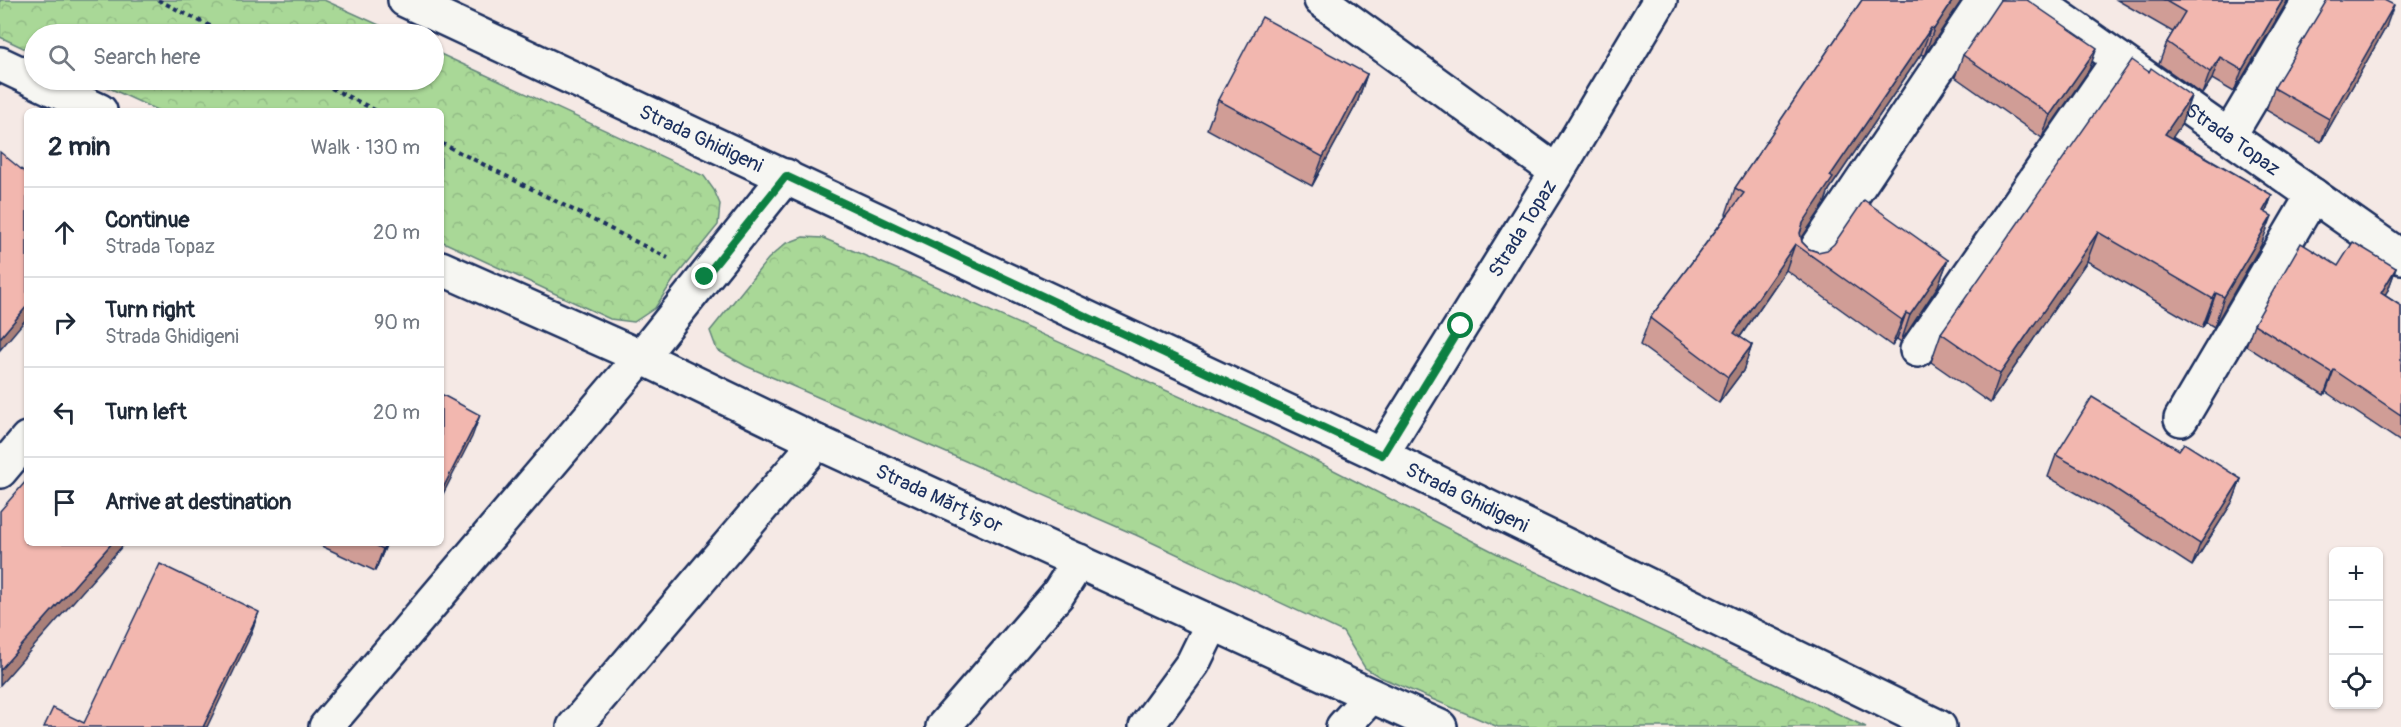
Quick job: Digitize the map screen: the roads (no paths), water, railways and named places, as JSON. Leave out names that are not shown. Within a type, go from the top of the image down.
[{"type":"street","name":"Strada Ghidigeni","points":[[405,0],[1382,455],[1939,727]]},
{"type":"street","points":[[1321,0],[1557,172]]},
{"type":"street","name":"Strada Topaz","points":[[1382,455],[1660,0]]},
{"type":"street","points":[[1809,260],[1984,0]]},
{"type":"street","points":[[2229,136],[2310,0]]},
{"type":"street","name":"Strada Topaz","points":[[2054,5],[2120,59],[2401,256]]},
{"type":"street","points":[[1917,350],[2120,59]]},
{"type":"street","points":[[0,64],[24,75]]},
{"type":"street","points":[[55,90],[94,108]]},
{"type":"street","points":[[326,727],[641,357],[786,176]]},
{"type":"street","points":[[2181,419],[2313,195]]},
{"type":"street","name":"Strada Mărțișor","points":[[444,269],[641,357],[817,442],[1440,727]]},
{"type":"street","points":[[573,727],[817,442]]},
{"type":"street","points":[[0,471],[24,443]]},
{"type":"street","points":[[944,727],[1058,594],[1079,561]]},
{"type":"street","points":[[1146,727],[1193,663],[1212,624]]},
{"type":"street","points":[[1343,727],[1371,696]]}]
